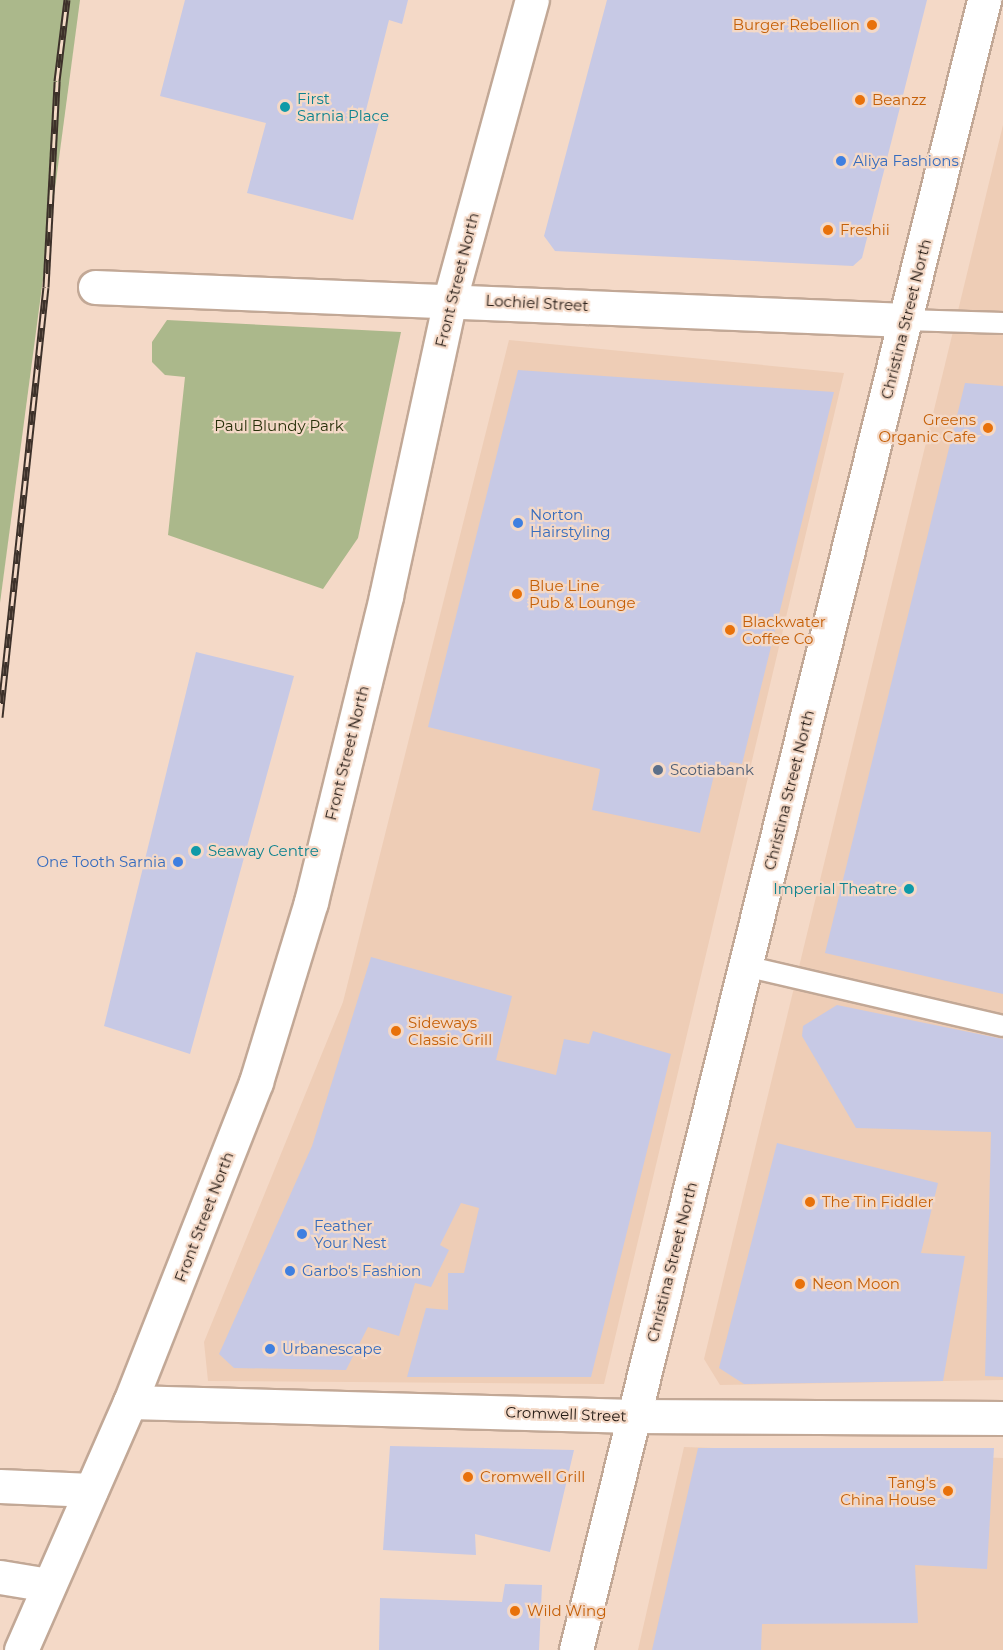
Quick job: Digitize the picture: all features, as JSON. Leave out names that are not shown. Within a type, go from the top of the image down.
[{"type":"street","name":"Front Street North","points":[[21,1650],[130,1402],[256,1082],[311,902],[386,596],[450,299],[532,0]]},
{"type":"street","name":"Christina Street North","points":[[576,1650],[984,0]]},
{"type":"street","name":"Lochiel Street","points":[[95,287],[450,299],[906,320]]},
{"type":"street","name":"Cromwell Street","points":[[130,1402],[633,1416],[1003,1418]]},
{"type":"street","points":[[0,1486],[91,1490]]},
{"type":"street","points":[[0,1577],[48,1585]]},
{"type":"lane","points":[[906,320],[1003,323]]},
{"type":"lane","points":[[745,966],[1003,1026]]},
{"type":"shaded area","points":[[1003,125],[1003,1380],[720,1385],[704,1359]]},
{"type":"shaded area","points":[[509,340],[844,373],[604,1384],[208,1381],[204,1342],[343,1002]]},
{"type":"shaded area","points":[[684,1447],[1003,1458],[1003,1650],[638,1650]]},
{"type":"green space","points":[[0,0],[80,0],[0,603]]},
{"type":"green space","name":"Paul Blundy Park","points":[[167,320],[401,332],[358,538],[323,589],[168,535],[185,377],[165,375],[152,362],[152,342]]},
{"type":"building","name":"First Sarnia Place","points":[[185,0],[408,0],[402,24],[389,20],[364,118],[379,122],[353,220],[247,193],[266,123],[160,96]]},
{"type":"building","points":[[607,0],[927,0],[862,258],[853,266],[555,251],[544,236]]},
{"type":"building","points":[[518,370],[834,392],[742,764],[730,762],[726,774],[715,771],[700,833],[592,810],[600,769],[428,727]]},
{"type":"building","points":[[965,383],[1003,386],[1003,994],[825,953]]},
{"type":"building","name":"Seaway Centre","points":[[196,652],[294,676],[190,1054],[104,1026]]},
{"type":"building","points":[[371,957],[512,996],[496,1060],[556,1075],[564,1039],[589,1044],[593,1031],[671,1054],[591,1377],[407,1377],[426,1308],[448,1310],[448,1273],[464,1273],[479,1208],[461,1203],[440,1245],[449,1250],[431,1287],[415,1283],[399,1336],[368,1327],[346,1370],[234,1368],[219,1354],[312,1146]]},
{"type":"building","points":[[837,1005],[1003,1039],[1003,1377],[985,1376],[991,1132],[856,1128],[802,1036],[803,1026]]},
{"type":"building","points":[[777,1143],[938,1183],[921,1253],[965,1256],[943,1381],[744,1384],[719,1368]]},
{"type":"building","points":[[390,1446],[574,1450],[550,1552],[475,1534],[476,1555],[383,1550]]},
{"type":"building","points":[[698,1448],[994,1448],[987,1569],[915,1565],[918,1623],[762,1624],[761,1650],[652,1650]]},
{"type":"building","points":[[505,1584],[542,1585],[539,1650],[379,1650],[380,1598],[502,1602]]},
{"type":"railway","points":[[0,717],[46,287],[57,81],[67,0]]},
{"type":"place","name":"Burger Rebellion","points":[[872,25]]},
{"type":"place","name":"Beanzz","points":[[860,100]]},
{"type":"place","name":"First Sarnia Place","points":[[285,107]]},
{"type":"place","name":"Aliya Fashions","points":[[841,161]]},
{"type":"place","name":"Freshii","points":[[828,230]]},
{"type":"place","name":"Greens Organic Cafe","points":[[988,428]]},
{"type":"place","name":"Norton Hairstyling","points":[[518,523]]},
{"type":"place","name":"Blue Line Pub & Lounge","points":[[517,594]]},
{"type":"place","name":"Blackwater Coffee Co","points":[[730,630]]},
{"type":"place","name":"Scotiabank","points":[[658,770]]},
{"type":"place","name":"Seaway Centre","points":[[196,851]]},
{"type":"place","name":"One Tooth Sarnia","points":[[178,862]]},
{"type":"place","name":"Imperial Theatre","points":[[909,889]]},
{"type":"place","name":"Sideways Classic Grill","points":[[396,1031]]},
{"type":"place","name":"The Tin Fiddler","points":[[810,1202]]},
{"type":"place","name":"Feather Your Nest","points":[[302,1234]]},
{"type":"place","name":"Garbo's Fashion","points":[[290,1271]]},
{"type":"place","name":"Neon Moon","points":[[800,1284]]},
{"type":"place","name":"Urbanescape","points":[[270,1349]]},
{"type":"place","name":"Cromwell Grill","points":[[468,1477]]},
{"type":"place","name":"Tang's China House","points":[[948,1491]]},
{"type":"place","name":"Wild Wing","points":[[515,1611]]}]
